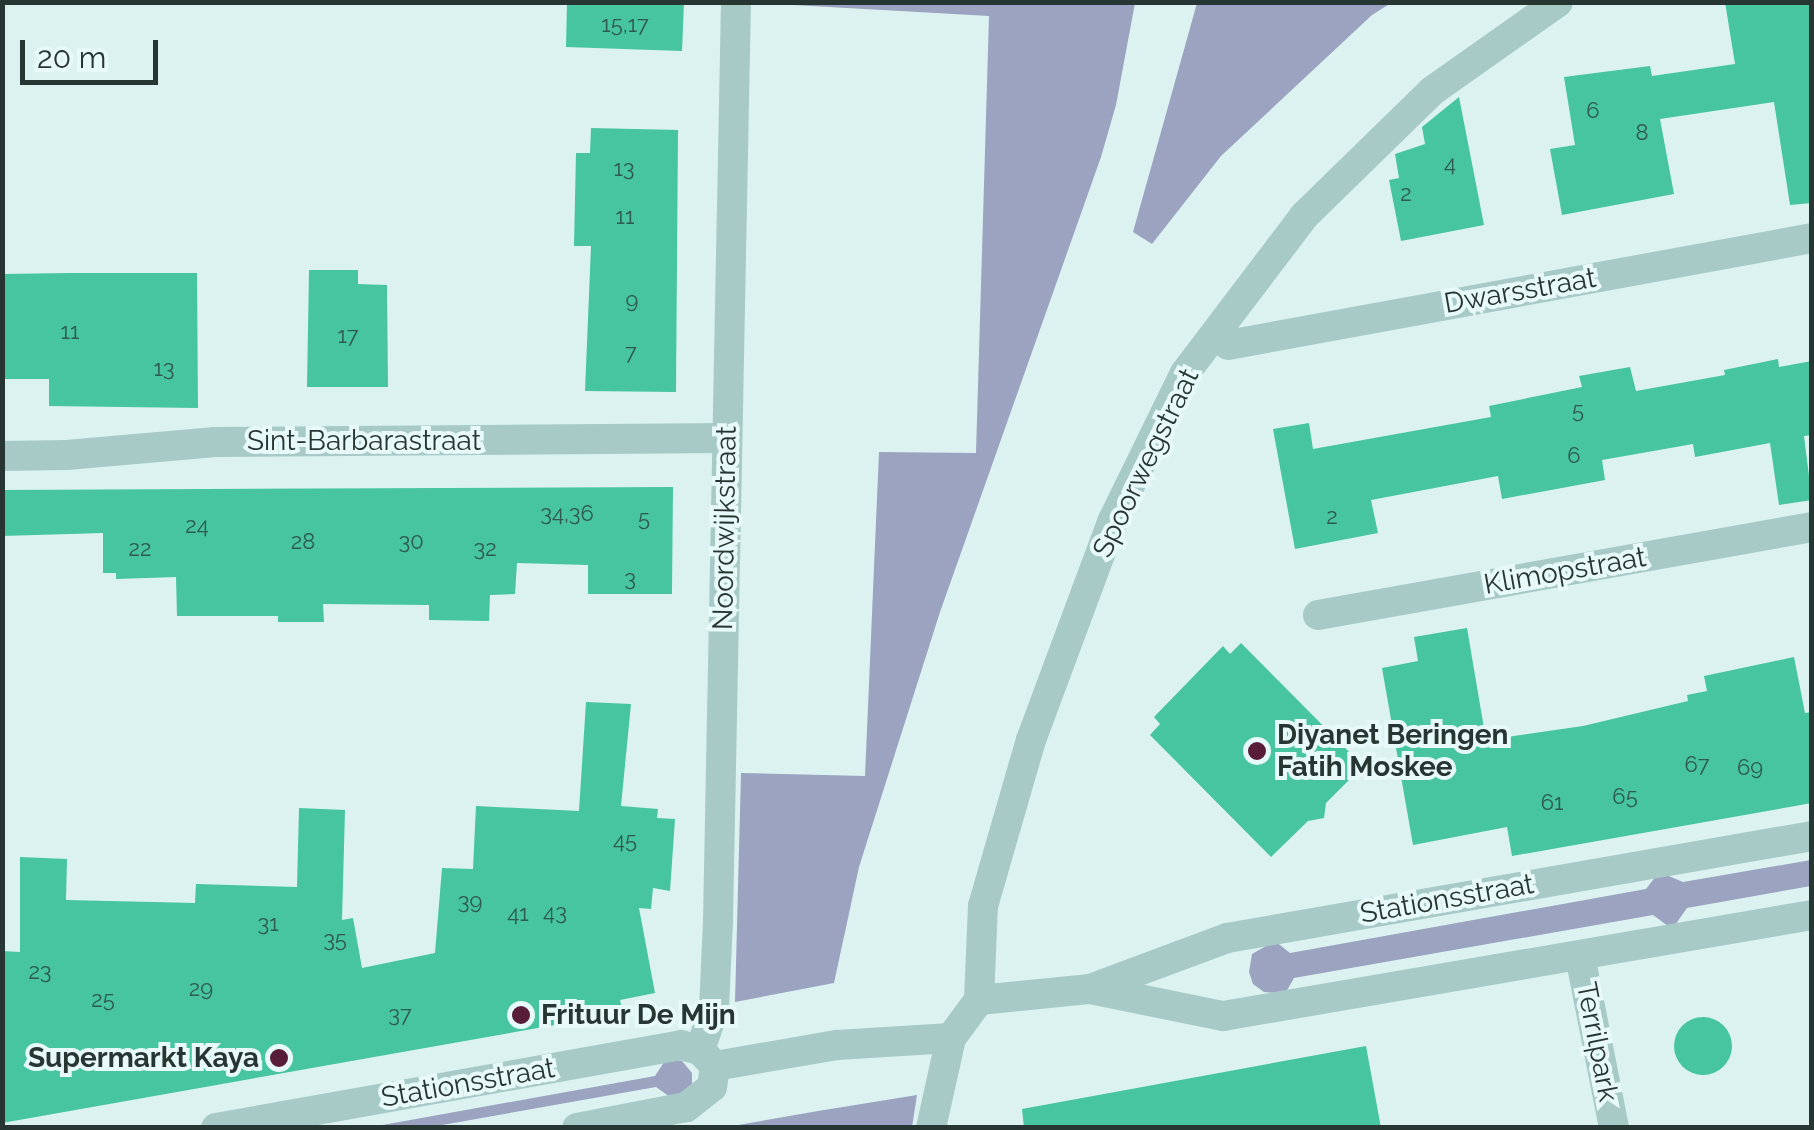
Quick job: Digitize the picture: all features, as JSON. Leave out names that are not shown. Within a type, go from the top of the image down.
[{"type":"street","name":"Noordwijkstraat","points":[[707,1058],[714,1010],[718,920],[736,2]]},
{"type":"street","name":"Spoorwegstraat","points":[[979,1000],[983,906],[1031,740],[1113,520],[1185,373],[1304,216],[1432,91],[1558,2]]},
{"type":"street","name":"Dwarsstraat","points":[[1228,345],[1812,238]]},
{"type":"street","name":"Sint-Barbarastraat","points":[[2,456],[67,456],[215,442],[727,438]]},
{"type":"street","name":"Klimopstraat","points":[[1318,615],[1812,527]]},
{"type":"street","name":"Stationsstraat","points":[[979,1000],[1090,989],[1227,938],[1812,836]]},
{"type":"street","name":"Stationsstraat","points":[[1090,989],[1223,1016],[1812,915]]},
{"type":"street","name":"Terrilpark","points":[[1580,956],[1614,1128]]},
{"type":"street","points":[[931,1128],[951,1038],[979,1000]]},
{"type":"street","name":"Stationsstraat","points":[[216,1128],[681,1045],[707,1058],[951,1038]]},
{"type":"street","points":[[584,1127],[686,1108],[712,1087],[707,1058]]},
{"type":"shaded area","points":[[756,3],[1135,3],[1116,105],[1101,157],[940,612],[859,867],[834,983],[735,1002],[741,773],[865,776],[879,452],[976,453],[989,16]]},
{"type":"shaded area","points":[[1197,3],[1391,3],[1372,15],[1221,156],[1152,244],[1133,232]]},
{"type":"shaded area","points":[[1811,860],[1811,886],[1687,908],[1675,925],[1668,926],[1653,915],[1294,978],[1285,994],[1264,992],[1253,984],[1249,972],[1252,954],[1275,941],[1290,953],[1646,889],[1659,872],[1683,882]]},
{"type":"shaded area","points":[[666,1059],[682,1061],[692,1073],[692,1084],[673,1099],[656,1087],[431,1127],[366,1128],[655,1076]]},
{"type":"shaded area","points":[[917,1095],[912,1127],[727,1127],[818,1111]]},
{"type":"building","points":[[567,2],[684,2],[682,51],[566,47]]},
{"type":"building","points":[[1725,2],[1812,2],[1812,203],[1790,205],[1774,102],[1660,119],[1674,194],[1562,215],[1550,149],[1575,145],[1564,77],[1650,66],[1652,76],[1735,64]]},
{"type":"building","points":[[1459,97],[1484,225],[1401,241],[1389,180],[1399,178],[1395,154],[1425,144],[1422,127]]},
{"type":"building","points":[[591,128],[678,130],[676,392],[585,391],[591,246],[574,246],[576,153],[590,153]]},
{"type":"building","points":[[309,270],[358,270],[358,284],[387,285],[388,387],[307,387]]},
{"type":"building","points":[[197,273],[198,408],[49,406],[49,379],[2,379],[2,274]]},
{"type":"building","points":[[1778,359],[1779,367],[1812,361],[1812,435],[1804,436],[1812,500],[1779,505],[1770,443],[1695,457],[1693,444],[1602,460],[1605,480],[1502,499],[1498,476],[1371,500],[1378,533],[1295,549],[1273,429],[1309,423],[1313,449],[1491,417],[1489,406],[1582,387],[1579,376],[1630,367],[1636,391],[1725,375],[1724,370]]},
{"type":"building","points":[[673,487],[672,594],[588,594],[588,565],[517,563],[515,594],[490,595],[489,621],[429,620],[429,605],[323,604],[324,622],[278,622],[278,616],[177,616],[176,577],[116,579],[116,573],[103,573],[103,533],[2,536],[2,490]]},
{"type":"building","points":[[1467,628],[1486,740],[1583,726],[1688,701],[1687,695],[1707,691],[1704,676],[1794,657],[1805,713],[1812,712],[1812,803],[1512,856],[1507,827],[1413,845],[1382,668],[1418,661],[1414,637]]},
{"type":"building","name":"Diyanet Beringen Fatih Moskee","points":[[1241,643],[1363,766],[1326,803],[1324,818],[1308,821],[1271,857],[1150,735],[1160,724],[1154,717],[1223,646],[1230,654]]},
{"type":"building","points":[[586,702],[631,704],[621,806],[658,809],[657,818],[675,819],[670,891],[653,888],[651,909],[639,908],[655,993],[620,1000],[623,1013],[2,1123],[2,951],[20,952],[20,857],[67,859],[66,900],[195,903],[196,884],[297,887],[299,808],[345,810],[342,920],[353,918],[362,968],[435,953],[442,868],[473,869],[476,806],[579,811]]},
{"type":"building","points":[[1703,1017],[1724,1025],[1732,1046],[1724,1067],[1703,1075],[1682,1067],[1674,1046],[1682,1025]]},
{"type":"building","points":[[1366,1046],[1381,1128],[1024,1128],[1022,1109]]},
{"type":"place","name":"Diyanet Beringen Fatih Moskee","points":[[1257,751]]},
{"type":"place","name":"Frituur De Mijn","points":[[521,1015]]},
{"type":"place","name":"Supermarkt Kaya","points":[[279,1058]]}]
